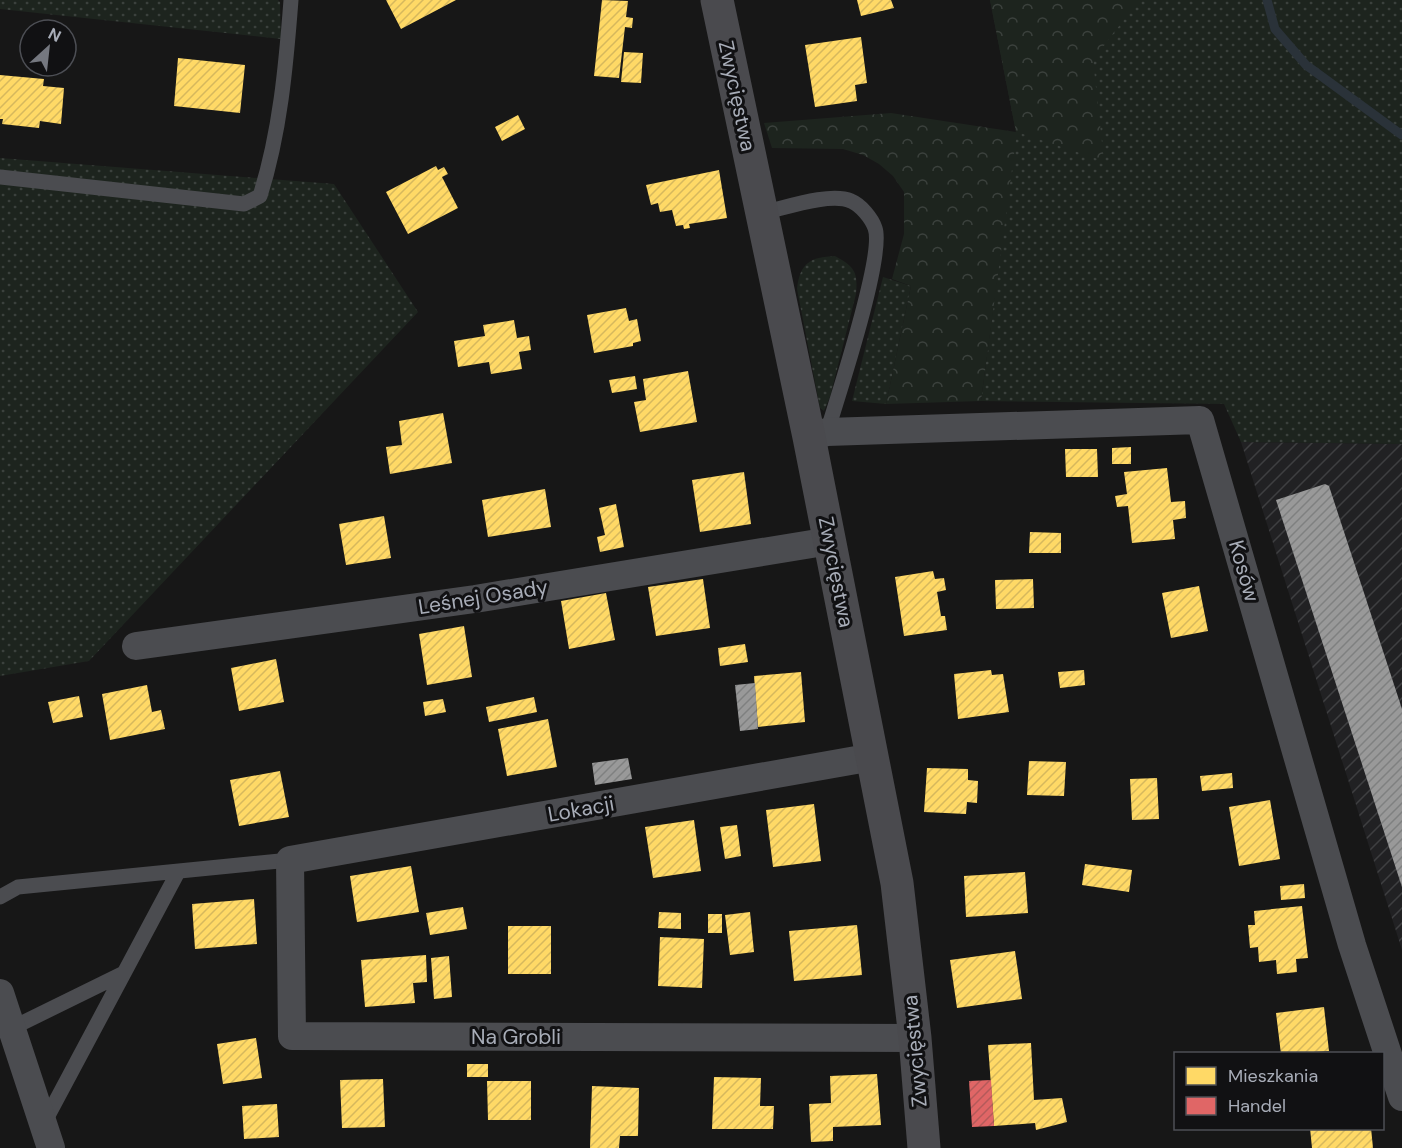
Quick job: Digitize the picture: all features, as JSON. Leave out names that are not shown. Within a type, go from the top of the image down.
[{"type":"street","name":"Zwycięstwa","points":[[717,0],[762,213],[818,435],[830,541],[897,883],[915,1038],[924,1148]]},
{"type":"street","name":"Kosów","points":[[818,435],[1200,420],[1352,945],[1402,1097]]},
{"type":"street","name":"Leśnej Osady","points":[[136,646],[475,599],[830,541]]},
{"type":"street","name":"Lokacji","points":[[290,860],[873,757]]},
{"type":"street","name":"Na Grobli","points":[[290,860],[292,1036],[915,1038]]},
{"type":"street","points":[[0,993],[6,1029],[47,1136]]},
{"type":"lane","points":[[0,177],[244,204],[260,196],[268,171],[286,71],[291,0]]},
{"type":"lane","points":[[762,213],[834,198],[852,202],[865,212],[876,229],[877,249],[854,344],[818,435]]},
{"type":"lane","points":[[0,897],[18,887],[290,860]]},
{"type":"lane","points":[[47,1136],[124,973],[178,872]]},
{"type":"lane","points":[[6,1029],[124,973]]},
{"type":"shaded area","points":[[1241,442],[1402,444],[1402,950]]},
{"type":"green space","points":[[0,0],[278,0],[280,2],[281,39],[0,9]]},
{"type":"green space","points":[[990,0],[1402,0],[1402,444],[1241,442],[1224,404],[981,401],[1016,132]]},
{"type":"green space","points":[[990,0],[1139,0],[1093,60],[1104,161],[1017,132],[981,401],[886,404],[911,286],[892,279],[904,234],[904,192],[893,176],[879,164],[863,155],[843,149],[772,148],[764,123],[891,113],[1016,132]]},
{"type":"green space","points":[[0,158],[334,184],[418,312],[89,661],[0,676]]},
{"type":"green space","points":[[835,256],[847,263],[854,271],[856,294],[830,397],[824,411],[820,408],[797,289],[798,280],[808,263],[819,258]]},
{"type":"green space","points":[[883,277],[911,286],[886,404],[852,401]]},
{"type":"building: Mieszkania","points":[[386,0],[456,0],[401,29]]},
{"type":"building: Mieszkania","points":[[602,0],[628,1],[626,17],[633,18],[632,28],[625,27],[619,78],[594,76]]},
{"type":"building: Mieszkania","points":[[857,0],[891,0],[894,8],[861,16]]},
{"type":"building: Mieszkania","points":[[861,37],[867,83],[855,85],[857,101],[815,107],[805,45]]},
{"type":"building: Mieszkania","points":[[624,52],[643,53],[641,83],[621,82]]},
{"type":"building: Mieszkania","points":[[178,58],[245,65],[240,113],[174,106]]},
{"type":"building: Mieszkania","points":[[0,75],[44,79],[43,86],[64,88],[61,124],[40,121],[39,128],[2,124],[3,119],[0,119]]},
{"type":"building: Mieszkania","points":[[518,115],[525,129],[502,141],[495,127]]},
{"type":"building: Mieszkania","points":[[436,166],[438,170],[444,167],[448,174],[442,177],[458,208],[408,234],[386,192]]},
{"type":"building: Mieszkania","points":[[719,170],[727,218],[689,224],[690,228],[684,229],[683,225],[676,226],[672,210],[660,212],[658,203],[651,205],[646,185]]},
{"type":"building: Mieszkania","points":[[626,308],[629,321],[637,319],[641,341],[633,343],[633,346],[594,353],[587,315]]},
{"type":"building: Mieszkania","points":[[514,320],[517,338],[529,336],[531,350],[519,352],[522,369],[491,374],[489,362],[458,367],[454,341],[485,336],[483,325]]},
{"type":"building: Mieszkania","points":[[688,371],[697,422],[640,432],[634,402],[646,400],[643,379]]},
{"type":"building: Mieszkania","points":[[635,376],[637,389],[612,393],[609,380]]},
{"type":"building: Mieszkania","points":[[443,413],[452,463],[390,474],[386,447],[402,445],[399,421]]},
{"type":"building: Mieszkania","points":[[1131,447],[1131,464],[1112,464],[1112,448]]},
{"type":"building: Mieszkania","points":[[1065,449],[1097,449],[1098,477],[1066,477]]},
{"type":"building: Mieszkania","points":[[1167,468],[1171,502],[1185,501],[1186,518],[1173,520],[1175,539],[1132,543],[1128,506],[1117,507],[1115,496],[1127,494],[1124,472]]},
{"type":"building: Mieszkania","points":[[744,472],[751,524],[700,532],[692,480]]},
{"type":"building: Mieszkania","points":[[545,489],[551,527],[488,537],[482,500]]},
{"type":"building: Mieszkania","points":[[616,504],[624,547],[600,552],[597,537],[605,535],[599,508]]},
{"type":"building: Mieszkania","points":[[384,516],[391,558],[346,565],[339,524]]},
{"type":"building: Mieszkania","points":[[1030,532],[1061,533],[1061,553],[1029,553]]},
{"type":"building: Mieszkania","points":[[933,571],[935,579],[944,578],[946,590],[937,592],[941,616],[945,616],[947,630],[904,636],[895,577]]},
{"type":"building: Mieszkania","points":[[703,579],[710,628],[656,636],[648,587]]},
{"type":"building: Mieszkania","points":[[1033,579],[1034,608],[996,609],[995,580]]},
{"type":"building: Mieszkania","points":[[1199,586],[1208,631],[1171,638],[1162,593]]},
{"type":"building: Mieszkania","points":[[606,593],[615,640],[569,649],[561,601]]},
{"type":"building: Mieszkania","points":[[464,626],[472,677],[427,685],[419,634]]},
{"type":"building: Mieszkania","points":[[745,644],[748,662],[720,666],[718,648]]},
{"type":"building: Mieszkania","points":[[276,659],[284,702],[239,711],[231,668]]},
{"type":"building: Mieszkania","points":[[991,670],[992,675],[1003,674],[1009,712],[958,719],[954,674]]},
{"type":"building: Mieszkania","points":[[1084,670],[1085,685],[1060,688],[1058,672]]},
{"type":"building: Mieszkania","points":[[801,672],[805,722],[758,727],[754,676]]},
{"type":"building: Mieszkania","points":[[147,685],[152,712],[161,710],[165,729],[110,740],[102,694]]},
{"type":"building: Mieszkania","points":[[79,696],[83,717],[53,723],[48,702]]},
{"type":"building: Mieszkania","points":[[534,697],[537,712],[489,722],[486,707]]},
{"type":"building: Mieszkania","points":[[443,699],[446,712],[425,716],[423,702]]},
{"type":"building: Mieszkania","points":[[548,719],[557,767],[507,776],[498,729]]},
{"type":"building: Mieszkania","points":[[1029,761],[1066,762],[1064,796],[1027,795]]},
{"type":"building: Mieszkania","points":[[927,768],[968,769],[968,780],[978,781],[977,803],[967,802],[966,814],[924,812]]},
{"type":"building: Mieszkania","points":[[280,771],[289,817],[239,826],[230,780]]},
{"type":"building: Mieszkania","points":[[1232,773],[1233,788],[1202,791],[1200,776]]},
{"type":"building: Mieszkania","points":[[1157,778],[1159,819],[1132,820],[1130,779]]},
{"type":"building: Mieszkania","points":[[1270,800],[1280,859],[1239,866],[1229,807]]},
{"type":"building: Mieszkania","points":[[814,804],[821,861],[773,867],[766,810]]},
{"type":"building: Mieszkania","points":[[694,820],[701,871],[653,878],[645,827]]},
{"type":"building: Mieszkania","points":[[737,825],[741,856],[725,859],[720,827]]},
{"type":"building: Mieszkania","points":[[1085,864],[1132,870],[1129,892],[1082,885]]},
{"type":"building: Mieszkania","points":[[411,866],[419,912],[357,922],[350,876]]},
{"type":"building: Mieszkania","points":[[1025,872],[1028,913],[966,917],[964,876]]},
{"type":"building: Mieszkania","points":[[1304,884],[1305,898],[1281,900],[1280,886]]},
{"type":"building: Mieszkania","points":[[254,899],[257,944],[195,949],[192,904]]},
{"type":"building: Mieszkania","points":[[1302,906],[1308,958],[1296,959],[1297,972],[1277,974],[1276,960],[1259,962],[1258,947],[1250,948],[1248,925],[1255,925],[1254,911]]},
{"type":"building: Mieszkania","points":[[463,907],[467,929],[430,935],[426,913]]},
{"type":"building: Mieszkania","points":[[659,912],[681,913],[681,929],[658,928]]},
{"type":"building: Mieszkania","points":[[750,912],[754,952],[730,955],[725,915]]},
{"type":"building: Mieszkania","points":[[708,914],[722,914],[722,933],[708,933]]},
{"type":"building: Mieszkania","points":[[857,925],[862,975],[794,981],[789,931]]},
{"type":"building: Mieszkania","points":[[508,926],[551,926],[551,974],[508,974]]},
{"type":"building: Mieszkania","points":[[660,937],[704,939],[702,988],[658,986]]},
{"type":"building: Mieszkania","points":[[1015,951],[1022,999],[957,1008],[950,960]]},
{"type":"building: Mieszkania","points":[[426,955],[427,982],[413,983],[415,1003],[365,1007],[361,960]]},
{"type":"building: Mieszkania","points":[[449,956],[452,997],[434,999],[431,958]]},
{"type":"building: Mieszkania","points":[[1324,1007],[1329,1051],[1281,1052],[1276,1013]]},
{"type":"building: Mieszkania","points":[[256,1038],[262,1078],[223,1084],[217,1044]]},
{"type":"building: Mieszkania","points":[[1031,1043],[1034,1100],[1062,1098],[1067,1122],[1036,1130],[1035,1123],[994,1126],[988,1045]]},
{"type":"building: Mieszkania","points":[[467,1064],[488,1064],[488,1077],[467,1077]]},
{"type":"building: Mieszkania","points":[[877,1074],[881,1125],[833,1127],[833,1141],[811,1142],[809,1104],[831,1103],[830,1076]]},
{"type":"building: Mieszkania","points":[[714,1077],[761,1078],[760,1106],[774,1106],[773,1129],[712,1129]]},
{"type":"building: Mieszkania","points":[[383,1079],[385,1127],[342,1128],[340,1080]]},
{"type":"building: Mieszkania","points":[[487,1081],[531,1081],[531,1120],[488,1120]]},
{"type":"building: Mieszkania","points":[[592,1086],[639,1088],[638,1136],[620,1136],[619,1148],[590,1148]]},
{"type":"building: Mieszkania","points":[[277,1104],[279,1137],[244,1139],[242,1106]]},
{"type":"building: Mieszkania","points":[[1310,1130],[1371,1130],[1373,1148],[1312,1148]]},
{"type":"building: Handel","points":[[991,1080],[994,1126],[972,1127],[969,1081]]},
{"type":"building: Przemysł","points":[[1325,484],[1329,486],[1402,709],[1402,887],[1276,500]]},
{"type":"building: Przemysł","points":[[755,683],[758,729],[740,731],[735,685]]},
{"type":"building: Przemysł","points":[[628,758],[632,779],[595,785],[592,763]]},
{"type":"waterway","points":[[1267,0],[1275,29],[1306,65],[1402,135]]}]
